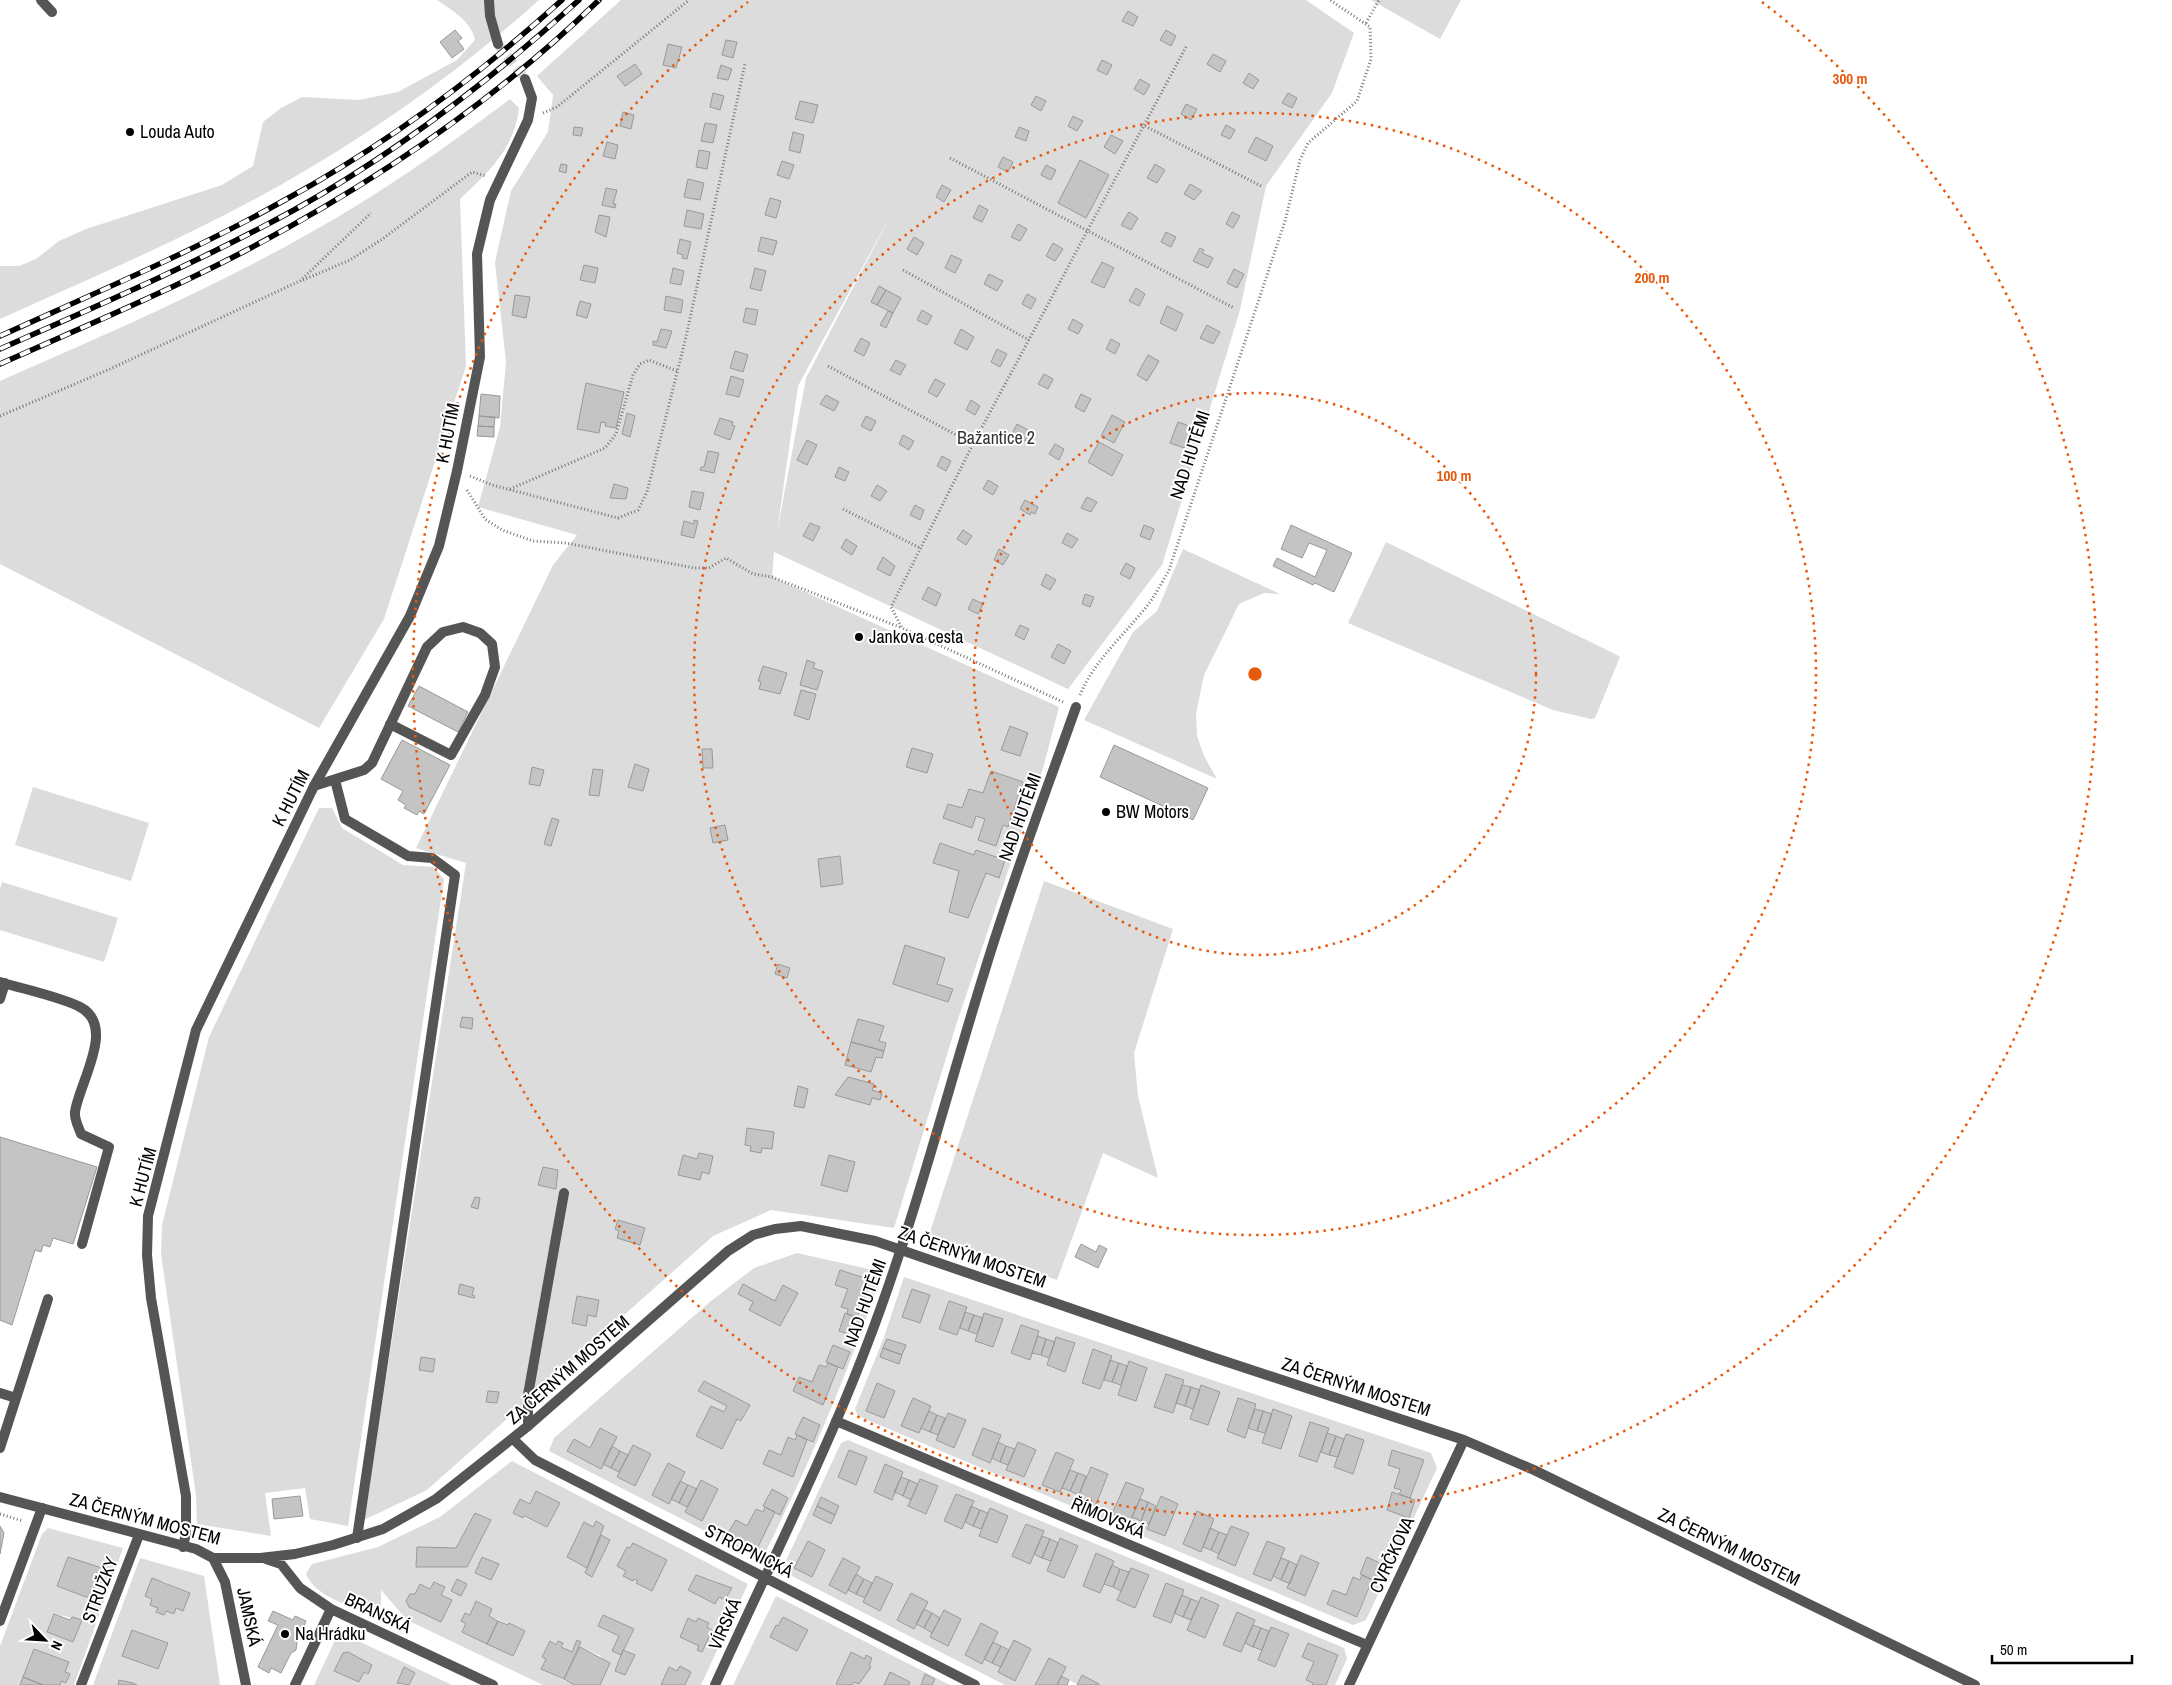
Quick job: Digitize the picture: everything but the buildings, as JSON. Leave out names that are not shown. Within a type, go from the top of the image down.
[{"type":"street","points":[[41,0],[52,12]]},
{"type":"street","points":[[489,0],[490,16],[498,44]]},
{"type":"street","name":"K HUTÍM","points":[[184,1547],[186,1496],[151,1298],[147,1255],[148,1216],[196,1030],[314,786],[410,616],[440,546],[480,357],[476,254],[490,200],[528,120],[532,98],[525,79]]},
{"type":"street","points":[[314,786],[364,770],[372,763],[390,724],[427,647],[443,632],[463,627],[480,633],[492,644],[495,667],[488,688],[451,755],[390,724]]},
{"type":"street","name":"NAD HUTĚMI","points":[[764,1577],[802,1500],[867,1346],[901,1250],[986,967],[1076,707]]},
{"type":"street","points":[[335,780],[345,819],[408,856],[432,858],[455,875],[357,1538]]},
{"type":"street","points":[[0,999],[2,983],[80,1007],[93,1016],[97,1028],[96,1042],[75,1114],[82,1134],[109,1146],[82,1244]]},
{"type":"street","points":[[528,1426],[528,1395],[564,1193]]},
{"type":"street","name":"ZA ČERNÝM MOSTEM","points":[[0,1497],[184,1547],[213,1558],[260,1558],[295,1554],[357,1538],[383,1529],[436,1499],[513,1439],[728,1251],[753,1235],[775,1229],[801,1226],[874,1241],[1464,1440],[1534,1470],[1975,1685]]},
{"type":"street","points":[[0,1448],[2,1432],[16,1398],[48,1299]]},
{"type":"street","points":[[0,1393],[16,1398]]},
{"type":"street","name":"ŘÍMOVSKÁ","points":[[836,1420],[1368,1645]]},
{"type":"street","name":"STROPNICKÁ","points":[[513,1439],[535,1460],[975,1685]]},
{"type":"street","name":"CVRČKOVA","points":[[1349,1685],[1464,1440]]},
{"type":"street","points":[[0,1621],[42,1508]]},
{"type":"street","name":"STRUŽKY","points":[[80,1685],[139,1535]]},
{"type":"street","name":"JAMSKÁ","points":[[213,1558],[225,1582],[246,1685]]},
{"type":"street","name":"BRANSKÁ","points":[[260,1558],[281,1564],[300,1588],[331,1609],[493,1685]]},
{"type":"street","name":"VÍRSKÁ","points":[[715,1685],[764,1577]]},
{"type":"street","points":[[295,1685],[331,1609]]},
{"type":"path","points":[[528,120],[557,107],[689,0]]},
{"type":"path","points":[[1330,0],[1366,23],[1379,0]]},
{"type":"path","name":"NAD HUTĚMI","points":[[1076,707],[1086,682],[1103,657],[1144,610],[1169,570],[1284,221],[1300,160],[1308,143],[1357,100],[1371,59],[1370,26],[1366,23]]},
{"type":"path","points":[[902,628],[891,607],[973,444],[1187,45]]},
{"type":"path","points":[[457,471],[492,485],[618,518],[638,510],[647,492],[678,370],[745,64]]},
{"type":"path","points":[[1145,126],[1261,186]]},
{"type":"path","points":[[950,158],[1234,308]]},
{"type":"path","points":[[0,416],[119,365],[350,260],[472,172],[500,179]]},
{"type":"path","points":[[300,282],[371,213]]},
{"type":"path","points":[[902,270],[1028,340]]},
{"type":"path","points":[[510,489],[605,448],[616,434],[633,375],[640,364],[649,360],[678,370]]},
{"type":"path","points":[[828,366],[973,444]]},
{"type":"path","points":[[457,471],[485,519],[502,530],[533,541],[566,544],[694,568],[709,568],[726,558],[752,574],[772,577],[902,628],[1076,707]]},
{"type":"path","points":[[843,509],[920,548]]},
{"type":"path","points":[[0,1514],[36,1525]]},
{"type":"green space","points":[[437,0],[539,0],[509,27],[413,101],[312,167],[175,240],[0,319],[0,266],[19,266],[36,259],[59,241],[86,229],[222,185],[253,166],[263,122],[281,108],[302,97],[359,100],[398,92],[457,60],[475,40],[473,33],[460,17]]},
{"type":"green space","name":"Bažantice 2","points":[[621,0],[1306,0],[1354,33],[1332,93],[1266,186],[1240,310],[1162,565],[1068,689],[774,552],[772,577],[1059,707],[1044,765],[957,1022],[894,1228],[771,1210],[713,1236],[427,1490],[364,1520],[466,863],[416,848],[553,565],[577,535],[478,507],[500,427],[506,362],[495,262],[511,191],[548,132],[553,95],[537,76]],"holes":[[[893,211],[806,378],[777,532],[798,386]]]},
{"type":"green space","points":[[1371,0],[1461,0],[1440,39]]},
{"type":"green space","points":[[510,99],[519,108],[512,136],[506,148],[490,169],[460,199],[466,366],[384,619],[319,728],[0,564],[0,381],[117,329],[271,255],[334,219],[411,170]]},
{"type":"green space","points":[[1386,542],[1620,657],[1595,718],[1591,719],[1553,710],[1348,623]]},
{"type":"green space","points":[[1183,549],[1280,594],[1264,593],[1239,604],[1204,675],[1196,714],[1197,736],[1204,756],[1217,779],[1084,720],[1133,632],[1157,611]]},
{"type":"green space","points":[[33,787],[149,823],[131,881],[15,845]]},
{"type":"green space","points":[[319,808],[332,808],[342,828],[403,865],[433,867],[444,879],[348,1526],[310,1519],[305,1488],[265,1493],[271,1536],[197,1524],[196,1495],[161,1254],[162,1225],[209,1037]]},
{"type":"green space","points":[[1044,881],[1173,929],[1134,1053],[1138,1096],[1158,1178],[1103,1153],[1057,1280],[929,1235]]},
{"type":"green space","points":[[2,882],[118,918],[104,962],[0,930],[0,889]]},
{"type":"green space","points":[[797,1253],[882,1272],[857,1344],[813,1451],[764,1555],[756,1557],[549,1451],[554,1438],[711,1301],[754,1268]],"holes":[[[840,1270],[871,1280],[857,1318],[862,1320],[856,1337],[839,1331],[848,1309],[842,1307],[848,1289],[835,1284]],[[743,1285],[775,1301],[783,1285],[798,1293],[780,1326],[749,1310],[753,1302],[738,1294]],[[833,1345],[850,1352],[843,1369],[838,1367],[823,1405],[793,1391],[799,1378],[812,1382],[819,1365],[826,1367]],[[704,1382],[750,1405],[742,1421],[737,1419],[722,1449],[696,1436],[711,1406],[724,1412],[727,1406],[698,1391]],[[803,1417],[820,1425],[813,1441],[807,1440],[793,1477],[763,1464],[769,1450],[781,1455],[788,1437],[795,1440],[797,1435],[795,1434]],[[600,1428],[617,1437],[612,1446],[628,1455],[651,1454],[634,1486],[617,1477],[619,1472],[603,1464],[601,1469],[567,1451],[574,1439],[590,1448]],[[668,1463],[685,1472],[680,1481],[697,1489],[702,1480],[718,1489],[702,1521],[685,1512],[687,1507],[671,1499],[669,1503],[652,1495]],[[771,1489],[788,1498],[780,1514],[775,1512],[757,1549],[741,1540],[736,1520],[747,1526],[756,1509],[763,1512],[765,1507],[763,1506]]]},
{"type":"green space","points":[[904,1277],[1431,1453],[1437,1468],[1366,1620],[1353,1625],[858,1416],[855,1409],[884,1337]],"holes":[[[912,1289],[930,1295],[920,1323],[902,1317]],[[949,1301],[967,1307],[965,1312],[983,1318],[984,1313],[1002,1319],[993,1347],[975,1341],[977,1334],[960,1328],[957,1335],[939,1329]],[[1021,1325],[1039,1331],[1038,1336],[1055,1342],[1057,1337],[1075,1343],[1065,1372],[1047,1366],[1049,1358],[1032,1353],[1030,1360],[1011,1353]],[[887,1339],[906,1345],[899,1364],[880,1357]],[[1093,1350],[1111,1355],[1110,1360],[1127,1366],[1129,1361],[1147,1368],[1136,1401],[1118,1395],[1121,1385],[1104,1380],[1100,1389],[1082,1383]],[[1166,1374],[1184,1380],[1182,1385],[1200,1390],[1220,1392],[1208,1425],[1190,1419],[1193,1409],[1176,1403],[1172,1413],[1154,1407]],[[877,1383],[895,1391],[883,1418],[866,1411]],[[913,1398],[931,1406],[929,1411],[945,1418],[948,1413],[966,1420],[954,1448],[936,1440],[938,1435],[921,1428],[919,1433],[902,1426]],[[1238,1398],[1256,1404],[1255,1409],[1273,1414],[1292,1416],[1280,1449],[1262,1443],[1265,1433],[1248,1428],[1245,1437],[1227,1431]],[[1310,1422],[1328,1428],[1327,1433],[1344,1439],[1346,1434],[1364,1440],[1353,1473],[1335,1467],[1338,1457],[1321,1452],[1317,1462],[1299,1455]],[[984,1428],[1001,1435],[998,1442],[1015,1449],[1018,1442],[1036,1450],[1024,1477],[1007,1470],[1008,1465],[992,1458],[989,1463],[972,1455]],[[1393,1450],[1424,1460],[1410,1498],[1415,1500],[1409,1517],[1387,1510],[1392,1492],[1399,1494],[1400,1469],[1388,1465]],[[1056,1452],[1074,1460],[1070,1470],[1086,1476],[1091,1467],[1108,1474],[1095,1507],[1077,1499],[1079,1495],[1062,1488],[1060,1492],[1042,1485]],[[1126,1482],[1144,1489],[1140,1499],[1156,1506],[1161,1496],[1178,1504],[1165,1536],[1147,1529],[1149,1524],[1132,1517],[1130,1522],[1113,1514]],[[1197,1512],[1214,1519],[1210,1528],[1227,1535],[1231,1526],[1249,1533],[1235,1566],[1218,1559],[1219,1554],[1203,1547],[1200,1551],[1183,1544]],[[1267,1541],[1284,1548],[1281,1558],[1297,1565],[1302,1555],[1319,1563],[1305,1595],[1290,1584],[1273,1576],[1271,1581],[1253,1573]],[[1367,1557],[1384,1564],[1377,1582],[1372,1580],[1358,1617],[1340,1609],[1353,1578],[1360,1580]]]},
{"type":"green space","points":[[848,1440],[1344,1648],[1347,1659],[1335,1685],[1326,1685],[1338,1655],[1308,1643],[1302,1657],[1314,1662],[1307,1680],[1313,1683],[1312,1685],[1099,1685],[1082,1675],[1077,1684],[1061,1676],[1066,1667],[1035,1685],[1005,1685],[786,1573],[784,1565],[841,1443]],"holes":[[[849,1450],[867,1457],[855,1484],[838,1477]],[[885,1465],[903,1472],[901,1477],[918,1484],[920,1479],[938,1487],[926,1514],[909,1507],[911,1500],[894,1493],[891,1499],[874,1492]],[[956,1494],[971,1506],[988,1513],[991,1509],[1008,1516],[997,1543],[979,1536],[981,1529],[965,1522],[962,1529],[944,1521]],[[821,1497],[839,1506],[831,1523],[813,1515]],[[1026,1524],[1044,1531],[1042,1536],[1058,1543],[1060,1538],[1078,1546],[1064,1578],[1047,1571],[1051,1561],[1034,1554],[1030,1564],[1012,1556]],[[808,1541],[825,1550],[812,1576]],[[1096,1553],[1114,1560],[1112,1565],[1129,1572],[1131,1568],[1148,1575],[1135,1608],[1117,1600],[1121,1591],[1104,1584],[1100,1593],[1083,1586]],[[860,1567],[856,1574],[872,1583],[876,1576],[893,1585],[880,1611],[863,1602],[865,1598],[848,1590],[846,1594],[829,1585]],[[1166,1583],[1184,1590],[1182,1595],[1199,1602],[1191,1620],[1174,1613],[1170,1623],[1153,1616]],[[924,1609],[940,1618],[944,1611],[961,1619],[947,1646],[931,1637],[932,1633],[916,1624]],[[981,1623],[998,1632],[993,1642],[1009,1650],[1014,1641],[1031,1649],[1015,1681],[998,1672],[1001,1667],[984,1659],[982,1664],[965,1655]],[[1253,1625],[1269,1631],[1272,1627],[1289,1634],[1275,1667],[1258,1660],[1262,1650],[1245,1643],[1241,1652],[1223,1645]]]},
{"type":"green space","points":[[512,1461],[748,1584],[701,1685],[685,1685],[691,1672],[680,1666],[677,1671],[669,1667],[661,1685],[600,1685],[601,1656],[580,1647],[576,1653],[581,1642],[577,1640],[572,1652],[561,1647],[563,1643],[559,1641],[556,1645],[550,1642],[542,1657],[546,1659],[541,1669],[574,1685],[543,1685],[407,1620],[381,1590],[381,1617],[339,1602],[328,1596],[311,1583],[306,1574],[312,1564],[378,1547],[440,1517]],"holes":[[[536,1492],[560,1503],[547,1527],[513,1513],[520,1499],[530,1504]],[[475,1513],[491,1520],[467,1567],[417,1567],[417,1548],[456,1548]],[[596,1522],[604,1526],[601,1535],[610,1540],[592,1577],[585,1573],[587,1568],[568,1557]],[[633,1543],[656,1554],[652,1591],[636,1583],[638,1581],[634,1579],[633,1581],[623,1576],[626,1571],[627,1547],[630,1548]],[[483,1557],[498,1564],[491,1580],[475,1573]],[[707,1578],[732,1588],[726,1600],[719,1597],[715,1603],[705,1580]],[[434,1582],[444,1587],[441,1595],[452,1600],[406,1601],[410,1594],[415,1594],[420,1584],[430,1589]],[[477,1601],[492,1609],[489,1616],[525,1631],[513,1656],[462,1632],[466,1623],[461,1620],[465,1613],[470,1615]],[[603,1615],[634,1629],[623,1650],[634,1655],[625,1675],[615,1671],[621,1655],[612,1651],[619,1636],[598,1626]],[[688,1618],[696,1622],[698,1618],[708,1623],[707,1627],[712,1630],[702,1652],[699,1646],[680,1637]]]},
{"type":"green space","points":[[48,1528],[123,1548],[74,1685],[60,1685],[61,1681],[67,1683],[70,1674],[65,1672],[69,1662],[34,1649],[20,1685],[0,1685],[0,1646],[42,1534]],"holes":[[[68,1557],[102,1568],[91,1597],[86,1597],[57,1586]],[[54,1614],[82,1620],[73,1642],[47,1632]]]},
{"type":"green space","points":[[140,1558],[204,1576],[220,1685],[137,1685],[120,1680],[118,1685],[93,1685]],"holes":[[[163,1581],[190,1593],[183,1610],[176,1608],[174,1614],[166,1611],[164,1615],[157,1612],[158,1608],[150,1605]],[[133,1630],[168,1643],[158,1669],[123,1656]]]},
{"type":"green space","points":[[776,1596],[950,1685],[932,1685],[935,1679],[925,1675],[921,1685],[909,1685],[910,1682],[891,1673],[884,1685],[852,1685],[854,1682],[859,1684],[864,1675],[866,1676],[872,1658],[867,1655],[865,1659],[852,1652],[836,1684],[838,1685],[733,1685]],"holes":[[[783,1617],[808,1630],[797,1651],[770,1637],[776,1625],[778,1626]]]},
{"type":"green space","points":[[339,1632],[452,1685],[409,1685],[415,1673],[404,1668],[397,1682],[402,1685],[314,1685]],"holes":[[[348,1652],[372,1665],[368,1674],[364,1672],[359,1682],[334,1671],[343,1654]]]},
{"type":"tunnel","points":[[498,44],[525,79]]},
{"type":"railway","points":[[0,336],[214,238],[321,180],[393,134],[463,83],[562,0]]},
{"type":"railway","points":[[0,349],[185,265],[258,229],[333,188],[443,113],[512,58],[579,0]]},
{"type":"railway","points":[[0,364],[183,282],[243,252],[339,198],[430,139],[474,107],[517,73],[599,0]]},
{"type":"place","name":"Louda Auto","points":[[130,132]]},
{"type":"place","name":"Jankova cesta","points":[[859,637]]},
{"type":"place","name":"BW Motors","points":[[1106,812]]},
{"type":"place","name":"Na Hrádku","points":[[285,1634]]}]
